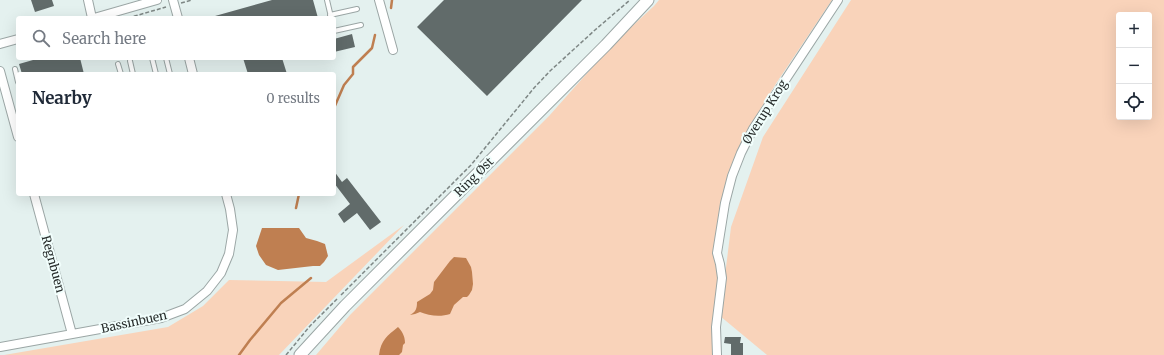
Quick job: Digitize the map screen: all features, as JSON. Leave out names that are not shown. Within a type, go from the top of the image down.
[{"type":"main road","name":"Ring Øst","points":[[300,355],[345,306],[606,45],[648,0]]},
{"type":"street","points":[[88,0],[92,16]]},
{"type":"street","points":[[100,16],[157,0]]},
{"type":"street","points":[[379,0],[393,50]]},
{"type":"street","name":"Øverup Krog","points":[[717,355],[716,328],[722,278],[717,253],[725,203],[732,176],[753,129],[838,0]]},
{"type":"street","points":[[174,3],[177,16]]},
{"type":"street","points":[[0,44],[16,40]]},
{"type":"street","points":[[189,60],[192,72]]},
{"type":"street","points":[[0,71],[16,130]]},
{"type":"street","name":"Regnbuen","points":[[35,196],[72,334]]},
{"type":"street","name":"Bassinbuen","points":[[0,347],[162,318],[184,309],[207,291],[221,273],[229,254],[233,230],[227,196]]},
{"type":"lane","points":[[327,0],[330,16]]},
{"type":"lane","points":[[333,16],[357,9]]},
{"type":"lane","points":[[336,31],[361,25]]},
{"type":"lane","points":[[152,60],[156,72]]},
{"type":"lane","points":[[166,60],[170,72]]},
{"type":"lane","points":[[130,61],[133,72]]},
{"type":"lane","points":[[118,64],[120,72]]},
{"type":"lane","points":[[15,68],[16,73]]},
{"type":"path","points":[[134,16],[174,3],[192,0]]},
{"type":"path","points":[[286,355],[310,326],[470,165],[550,71],[594,30],[630,0]]},
{"type":"shaded area","points":[[659,0],[832,0],[758,113],[739,147],[728,174],[721,210],[715,355],[316,355],[350,315],[549,116],[614,43]]},
{"type":"shaded area","points":[[851,0],[1164,0],[1164,355],[767,355],[720,316],[731,227],[763,137]]},
{"type":"shaded area","points":[[404,225],[279,355],[4,355],[168,327],[203,306],[229,280],[326,282]]},
{"type":"shaded area","points":[[262,228],[299,228],[306,238],[325,244],[328,256],[320,266],[278,270],[266,265],[259,255],[256,246]]},
{"type":"shaded area","points":[[454,257],[466,258],[471,267],[473,284],[469,295],[467,297],[463,297],[454,305],[450,314],[435,316],[420,312],[410,315],[416,310],[417,302],[430,294],[433,290],[434,282]]},
{"type":"shaded area","points":[[398,327],[401,330],[405,340],[402,352],[399,355],[379,355],[381,346],[385,339]]},
{"type":"building","points":[[31,0],[52,0],[54,6],[35,12]]},
{"type":"building","points":[[272,0],[313,0],[317,16],[215,16]]},
{"type":"building","points":[[444,0],[582,0],[487,96],[417,27]]},
{"type":"building","points":[[352,34],[355,47],[336,52],[336,38]]},
{"type":"building","points":[[33,60],[80,60],[84,72],[21,72],[19,64]]},
{"type":"building","points":[[244,60],[283,60],[286,72],[247,72]]},
{"type":"building","points":[[336,174],[342,182],[347,178],[381,222],[370,230],[357,213],[344,223],[338,214],[350,204],[336,186]]},
{"type":"building","points":[[725,337],[741,337],[740,343],[743,343],[743,355],[731,355],[731,344],[724,343]]},
{"type":"waterway","points":[[391,8],[392,0]]},
{"type":"waterway","points":[[336,103],[344,85],[353,74],[353,67],[372,48],[375,35]]},
{"type":"waterway","points":[[296,208],[299,196]]},
{"type":"waterway","points":[[239,355],[281,303],[311,278]]}]
